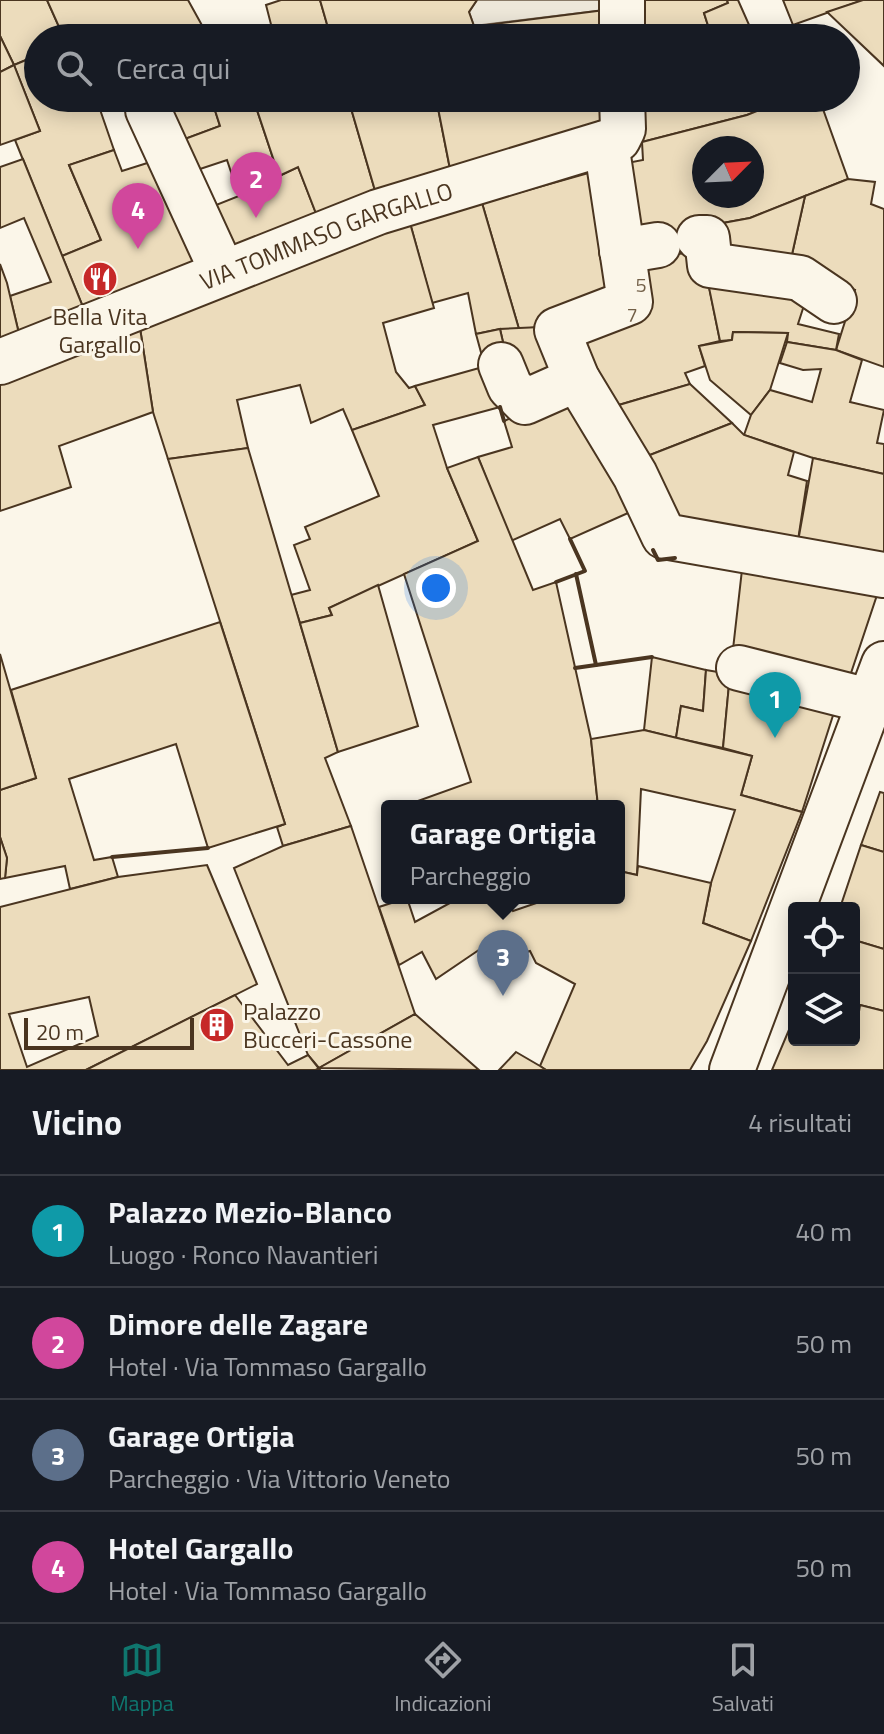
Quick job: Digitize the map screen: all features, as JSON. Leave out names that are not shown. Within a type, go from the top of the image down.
[{"type":"street","points":[[622,0],[622,24]]},
{"type":"street","points":[[149,112],[223,273]]},
{"type":"street","points":[[622,112],[623,129],[618,139],[606,143],[660,245]]},
{"type":"street","name":"VIA TOMMASO GARGALLO","points":[[0,362],[414,199],[606,143]]},
{"type":"street","points":[[660,245],[707,238],[710,265],[800,278],[834,301]]},
{"type":"street","points":[[660,245],[630,302],[557,330],[577,379],[635,475],[664,536],[884,575]]},
{"type":"street","points":[[501,365],[510,387],[525,402],[577,379]]},
{"type":"street","points":[[732,1070],[877,683],[739,668]]},
{"type":"shaded area","points":[[477,0],[622,0],[622,8],[490,24],[473,24],[469,12]]},
{"type":"building","points":[[0,0],[47,0],[58,24],[24,24],[24,61],[14,65],[0,36]]},
{"type":"building","points":[[47,0],[188,0],[201,24],[58,24]]},
{"type":"building","points":[[281,0],[320,0],[327,24],[271,24],[266,5]]},
{"type":"building","points":[[320,0],[477,0],[469,12],[473,24],[327,24]]},
{"type":"building","points":[[641,0],[727,0],[728,3],[704,13],[708,24],[641,24]]},
{"type":"building","points":[[727,0],[738,0],[749,24],[708,24],[704,13],[728,3]]},
{"type":"building","points":[[783,0],[863,0],[796,24],[793,24]]},
{"type":"building","points":[[863,0],[884,0],[884,66],[860,43],[860,24],[840,24],[827,12]]},
{"type":"building","points":[[605,10],[605,24],[494,24]]},
{"type":"building","points":[[0,36],[14,65],[0,72]]},
{"type":"building","points":[[24,61],[24,90],[14,65]]},
{"type":"building","points":[[14,65],[24,90],[24,112],[33,112],[40,131],[0,145],[0,72]]},
{"type":"building","points":[[33,112],[101,112],[114,150],[69,165],[101,240],[62,256],[15,140],[40,131]]},
{"type":"building","points":[[160,112],[216,112],[220,126],[174,143]]},
{"type":"building","points":[[216,112],[258,112],[279,176],[298,167],[317,216],[227,252],[206,209],[239,196],[227,160],[188,173],[174,143],[220,126]]},
{"type":"building","points":[[258,112],[352,112],[376,194],[317,216],[298,167],[279,176]]},
{"type":"building","points":[[352,112],[439,112],[451,174],[376,194]]},
{"type":"building","points":[[439,112],[605,112],[604,128],[451,174]]},
{"type":"building","points":[[642,112],[755,112],[747,115],[642,142]]},
{"type":"building","points":[[755,112],[824,112],[848,179],[750,218],[712,225],[702,252],[660,255],[637,239],[627,163],[643,160],[642,142]]},
{"type":"building","points":[[114,150],[122,171],[160,159],[205,265],[85,312],[62,256],[101,240],[69,165]]},
{"type":"building","points":[[23,159],[85,312],[20,338],[10,296],[51,282],[24,218],[0,228],[0,167]]},
{"type":"building","points":[[592,172],[618,297],[541,327],[519,329],[482,203]]},
{"type":"building","points":[[848,179],[875,182],[871,204],[884,209],[884,367],[836,350],[855,290],[814,276],[818,263],[791,259],[805,196]]},
{"type":"building","points":[[805,196],[791,259],[717,249],[712,225],[750,218]]},
{"type":"building","points":[[482,203],[519,329],[476,334],[468,293],[432,303],[410,223]]},
{"type":"building","points":[[410,223],[434,308],[383,323],[396,372],[409,388],[415,386],[425,405],[352,430],[343,409],[311,423],[300,385],[237,400],[248,448],[168,459],[153,412],[140,328]]},
{"type":"building","points":[[702,252],[720,341],[699,346],[705,366],[685,373],[690,384],[612,407],[572,333],[638,257]]},
{"type":"building","points":[[0,264],[20,338],[0,346]]},
{"type":"building","points":[[707,278],[807,296],[798,324],[839,334],[836,350],[787,342],[788,333],[733,332],[732,340],[720,341]]},
{"type":"building","points":[[541,327],[557,375],[522,387],[505,351],[500,329]]},
{"type":"building","points":[[140,328],[153,412],[59,446],[71,487],[0,511],[0,381]]},
{"type":"building","points":[[500,329],[505,351],[482,356],[476,334]]},
{"type":"building","points":[[733,332],[788,333],[770,390],[751,415],[710,380],[699,346],[732,340]]},
{"type":"building","points":[[787,342],[836,350],[862,360],[850,402],[884,410],[877,443],[884,444],[884,474],[813,458],[744,435],[751,415],[770,390],[812,402],[821,369],[803,370],[780,363]]},
{"type":"building","points":[[490,365],[500,407],[433,425],[447,468],[478,541],[329,608],[332,615],[300,623],[291,595],[310,590],[294,545],[310,539],[305,527],[379,496],[352,430],[425,405],[415,386]]},
{"type":"building","points":[[690,384],[732,423],[637,460],[612,407]]},
{"type":"building","points":[[565,394],[637,509],[570,539],[560,519],[511,541],[478,457],[512,447],[504,421]]},
{"type":"building","points":[[732,423],[744,435],[794,452],[788,475],[807,481],[797,547],[668,523],[637,460]]},
{"type":"building","points":[[248,448],[338,752],[325,758],[351,826],[283,846],[277,827],[285,824],[168,459]]},
{"type":"building","points":[[478,457],[533,590],[556,582],[591,739],[597,800],[421,800],[471,782],[404,574],[478,541],[447,468]]},
{"type":"building","points":[[813,458],[884,474],[884,565],[797,547]]},
{"type":"building","points":[[743,561],[881,583],[845,691],[732,658]]},
{"type":"building","points":[[378,585],[418,726],[338,752],[300,623],[332,615],[329,608]]},
{"type":"building","points":[[220,622],[285,824],[208,848],[176,744],[69,779],[94,860],[112,857],[118,877],[70,889],[65,866],[5,878],[7,858],[0,837],[0,790],[36,778],[11,690]]},
{"type":"building","points":[[0,654],[36,778],[0,790]]},
{"type":"building","points":[[652,657],[706,670],[703,711],[681,706],[676,738],[644,730]]},
{"type":"building","points":[[706,670],[730,674],[723,748],[676,738],[681,706],[703,711]]},
{"type":"building","points":[[730,674],[837,703],[802,812],[741,795],[752,756],[723,748]]},
{"type":"building","points":[[644,730],[752,756],[741,795],[802,812],[751,941],[703,923],[711,883],[735,810],[641,789],[637,875],[625,872],[625,800],[597,800],[591,739]]},
{"type":"building","points":[[880,792],[884,793],[884,852],[861,845]]},
{"type":"building","points":[[351,826],[415,1014],[319,1068],[308,1055],[234,868],[283,846]]},
{"type":"building","points":[[0,837],[7,858],[5,878],[0,879]]},
{"type":"building","points":[[861,845],[884,852],[884,949],[860,942],[860,902],[842,902]]},
{"type":"building","points":[[207,865],[257,984],[86,1070],[0,1070],[0,907],[118,877]],"holes":[[[89,997],[98,1036],[27,1067],[9,1014]]]},
{"type":"building","points":[[638,866],[711,883],[703,923],[751,941],[707,1041],[690,1070],[546,1070],[540,1066],[575,984],[536,963],[530,951],[509,957],[495,939],[436,979],[422,952],[399,965],[379,907],[409,904],[415,922],[448,904],[509,904],[513,911],[533,904],[625,904],[625,872],[637,875]]},
{"type":"building","points":[[860,942],[884,949],[884,1011],[860,1005]]},
{"type":"building","name":"Palazzo Bucceri-Cassone","points":[[235,995],[288,1065],[308,1055],[320,1070],[86,1070]]},
{"type":"building","points":[[860,1005],[884,1011],[884,1070],[772,1070],[788,1032],[788,1046],[860,1046]]},
{"type":"building","points":[[415,1014],[479,1070],[319,1068]]},
{"type":"building","points":[[516,1052],[540,1066],[546,1070],[499,1070]]},
{"type":"wall","points":[[500,407],[504,421]]},
{"type":"wall","points":[[556,582],[585,571],[570,539]]},
{"type":"wall","points":[[653,550],[658,560],[675,558]]},
{"type":"wall","points":[[576,574],[596,665]]},
{"type":"wall","points":[[575,668],[652,657]]},
{"type":"wall","points":[[112,857],[208,848]]},
{"type":"place","name":"Dimore delle Zagare","points":[[256,218]]},
{"type":"place","name":"Hotel Gargallo","points":[[138,249]]},
{"type":"place","name":"Bella Vita Gargallo","points":[[100,279]]},
{"type":"place","name":"Palazzo Mezio-Blanco","points":[[775,738]]},
{"type":"place","name":"Garage Ortigia","points":[[503,996]]},
{"type":"place","name":"Palazzo Bucceri-Cassone","points":[[217,1025]]}]
